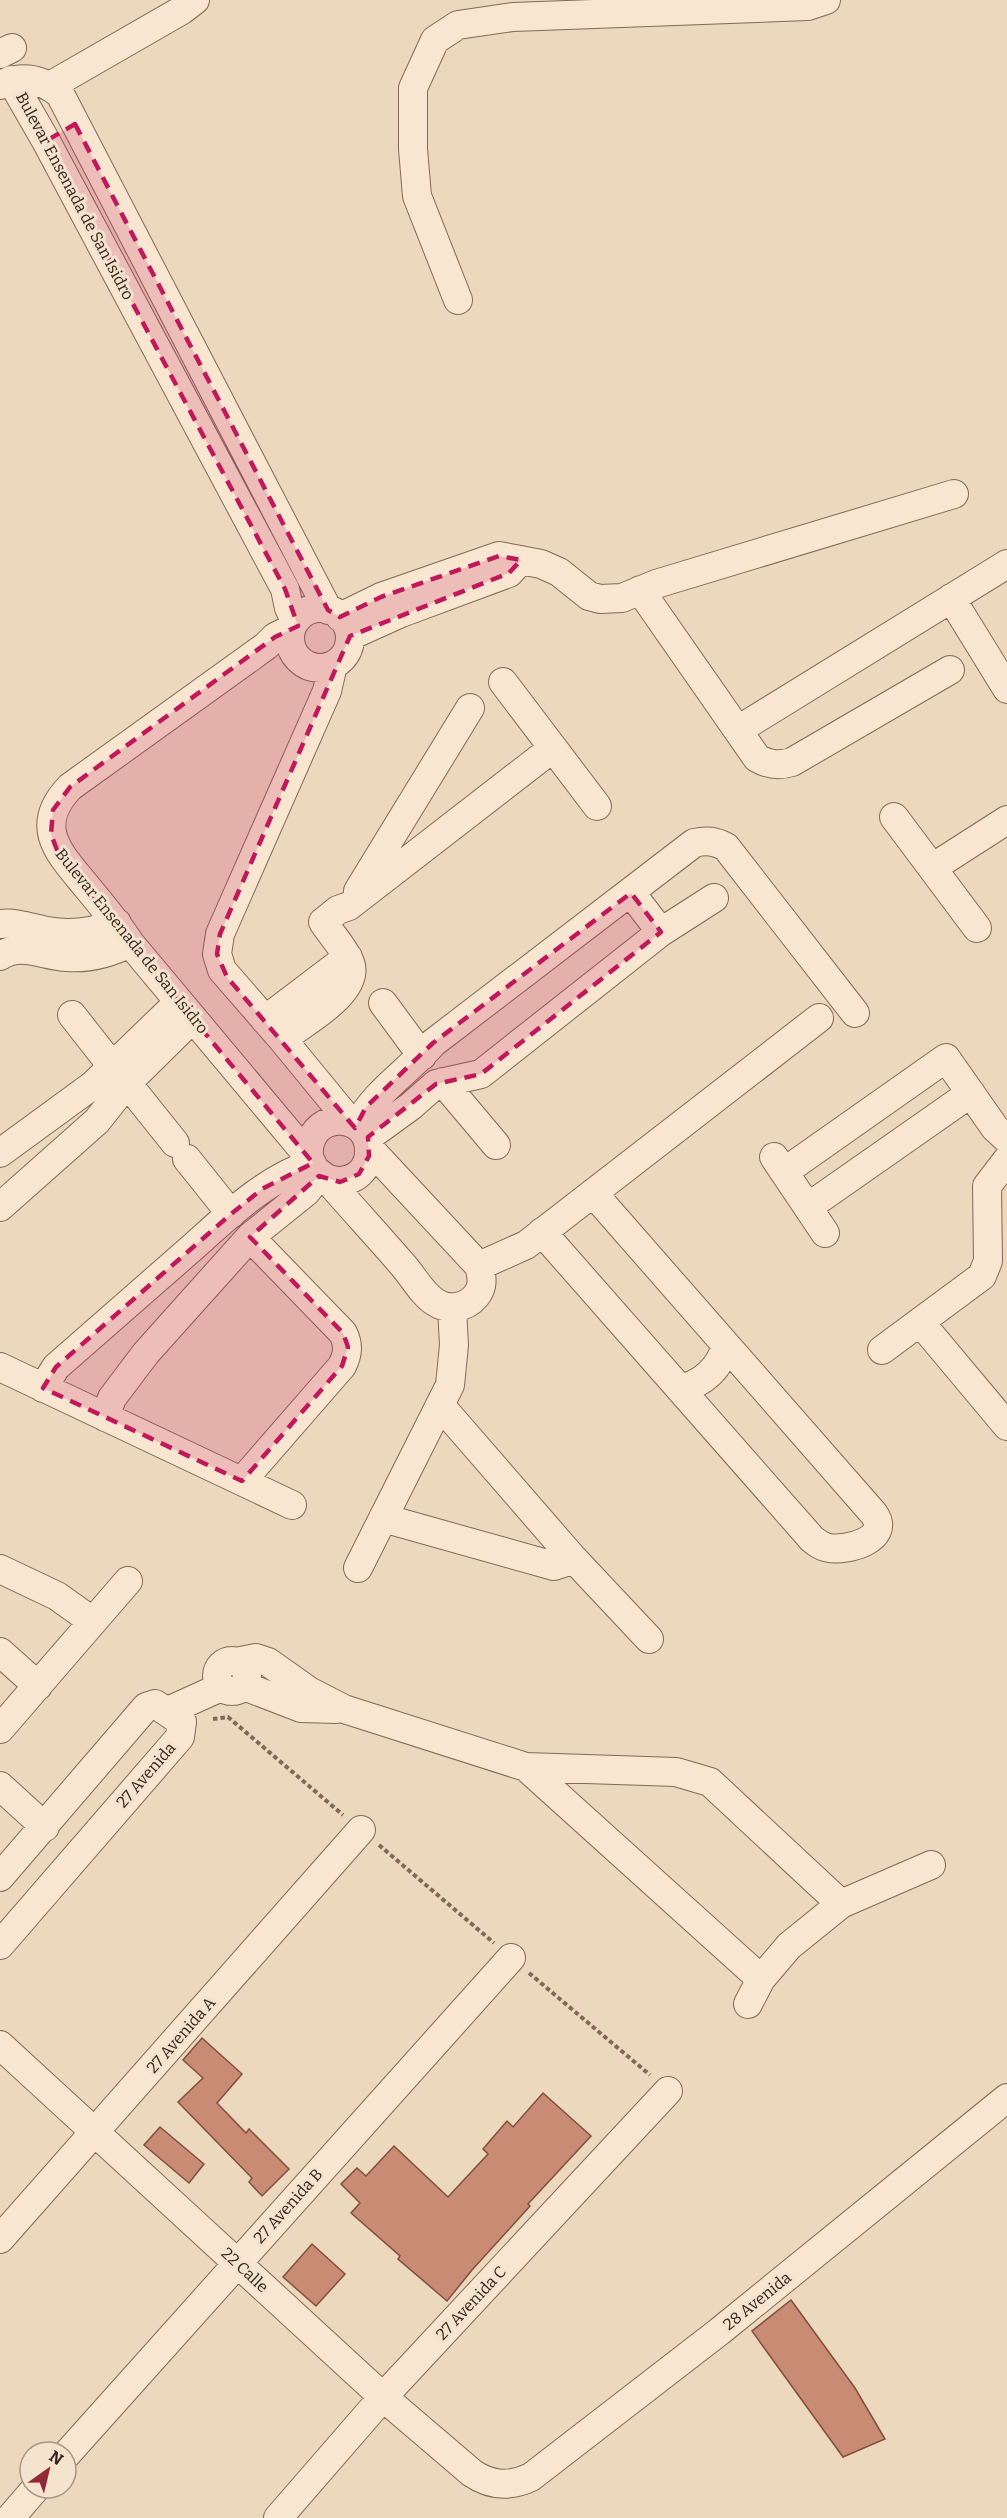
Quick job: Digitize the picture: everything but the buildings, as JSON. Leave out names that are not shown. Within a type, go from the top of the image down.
[{"type":"street","points":[[50,86],[182,10],[195,0]]},
{"type":"street","points":[[458,300],[417,196],[413,149],[413,88],[435,40],[458,25],[513,17],[808,6],[826,0]]},
{"type":"street","name":"Bulevar Ensenada de San Isidro","points":[[340,621],[60,94],[35,79],[6,83],[46,141],[285,589],[293,625],[70,787],[56,804],[51,826],[57,850],[316,1168],[441,1303]]},
{"type":"street","points":[[46,141],[75,124]]},
{"type":"street","points":[[340,621],[344,656],[333,665],[318,668],[310,667],[298,658],[291,645],[293,625],[300,616],[314,609],[340,621],[401,613],[509,573],[521,560],[541,564],[559,572],[589,596],[600,599],[621,598],[640,590],[954,494]]},
{"type":"street","points":[[738,730],[1007,564]]},
{"type":"street","points":[[640,590],[757,758],[767,763],[792,762],[950,670]]},
{"type":"street","points":[[951,598],[1007,689]]},
{"type":"street","points":[[333,665],[327,691],[217,944],[217,954],[222,970],[361,1134],[479,1266],[483,1278],[477,1296],[461,1306],[441,1303],[454,1345],[450,1385],[358,1568]]},
{"type":"street","points":[[503,682],[597,806]]},
{"type":"street","points":[[349,906],[470,708]]},
{"type":"street","points":[[274,1029],[346,989],[352,969],[348,957],[323,922],[338,910],[349,906],[553,748]]},
{"type":"street","points":[[894,817],[977,928]]},
{"type":"street","points":[[932,868],[1007,820]]},
{"type":"street","points":[[44,1388],[57,1367],[262,1189],[293,1170],[316,1168],[340,1182],[353,1178],[364,1169],[361,1134],[366,1107],[386,1087],[422,1056],[433,1042],[694,843],[710,841],[726,847],[855,1013]]},
{"type":"street","points":[[631,893],[661,932]]},
{"type":"street","points":[[361,1134],[411,1106],[436,1084],[481,1074],[661,932],[714,898]]},
{"type":"street","points":[[0,924],[17,924],[68,933],[124,933]]},
{"type":"street","points":[[0,956],[19,948],[67,957],[93,956],[124,933]]},
{"type":"street","points":[[383,1003],[422,1056]]},
{"type":"street","points":[[0,1207],[97,1121],[119,1075],[186,1010]]},
{"type":"street","points":[[72,1016],[231,1214]]},
{"type":"street","points":[[479,1266],[526,1245],[819,1018]]},
{"type":"street","points":[[825,1233],[779,1164],[946,1058],[995,1128],[1007,1139]]},
{"type":"street","points":[[0,1153],[93,1085],[119,1075]]},
{"type":"street","points":[[443,1082],[496,1145]]},
{"type":"street","points":[[808,1207],[971,1093]]},
{"type":"street","points":[[105,1417],[112,1398],[146,1353],[250,1237],[306,1192],[316,1168],[309,1143],[322,1125],[336,1120],[361,1134]]},
{"type":"street","points":[[882,1350],[920,1322],[995,1276],[988,1261],[987,1186],[1007,1160]]},
{"type":"street","points":[[542,1232],[816,1543],[834,1548],[873,1539],[879,1525],[874,1514],[592,1193]]},
{"type":"street","points":[[242,1481],[342,1366],[348,1347],[343,1333],[250,1237]]},
{"type":"street","points":[[920,1322],[1007,1426]]},
{"type":"street","points":[[680,1389],[691,1386],[710,1375],[723,1357],[726,1346]]},
{"type":"street","points":[[0,1367],[292,1505]]},
{"type":"street","points":[[440,1405],[571,1556],[649,1639]]},
{"type":"street","points":[[383,1518],[554,1566],[564,1563],[571,1556]]},
{"type":"street","points":[[0,1569],[57,1596],[92,1621]]},
{"type":"street","points":[[0,1729],[128,1581]]},
{"type":"street","points":[[0,1652],[38,1686]]},
{"type":"street","points":[[0,1877],[146,1707],[155,1704],[175,1717],[234,1678],[301,1708],[344,1709],[526,1767],[676,1772],[710,1782],[841,1904]]},
{"type":"street","name":"27 Avenida","points":[[0,1945],[180,1737],[175,1717]]},
{"type":"street","points":[[526,1767],[761,1979]]},
{"type":"street","points":[[0,1786],[45,1827]]},
{"type":"street","name":"27 Avenida A","points":[[0,2239],[361,1830]]},
{"type":"street","points":[[748,2004],[761,1979],[789,1946],[841,1904],[931,1864]]},
{"type":"street","name":"27 Avenida B","points":[[78,2441],[511,1958]]},
{"type":"street","name":"22 Calle","points":[[0,2045],[383,2397],[472,2473],[497,2484]]},
{"type":"street","name":"27 Avenida C","points":[[278,2518],[383,2397],[668,2091]]},
{"type":"street","name":"28 Avenida","points":[[497,2484],[509,2485],[531,2477],[720,2331],[1007,2098]]},
{"type":"street","points":[[10,2518],[26,2500]]},
{"type":"path","points":[[175,1717],[228,1717],[668,2091]]},
{"type":"highlighted area","points":[[75,124],[328,610],[340,617],[381,597],[499,556],[521,560],[509,573],[350,636],[220,934],[217,954],[227,977],[355,1128],[366,1107],[433,1043],[631,893],[661,932],[481,1074],[436,1084],[368,1137],[369,1156],[359,1174],[340,1182],[319,1176],[250,1237],[343,1333],[348,1347],[342,1366],[242,1481],[43,1388],[56,1367],[231,1214],[262,1189],[313,1163],[130,943],[57,850],[51,834],[53,810],[70,787],[275,637],[298,626],[285,589],[46,141]]}]
